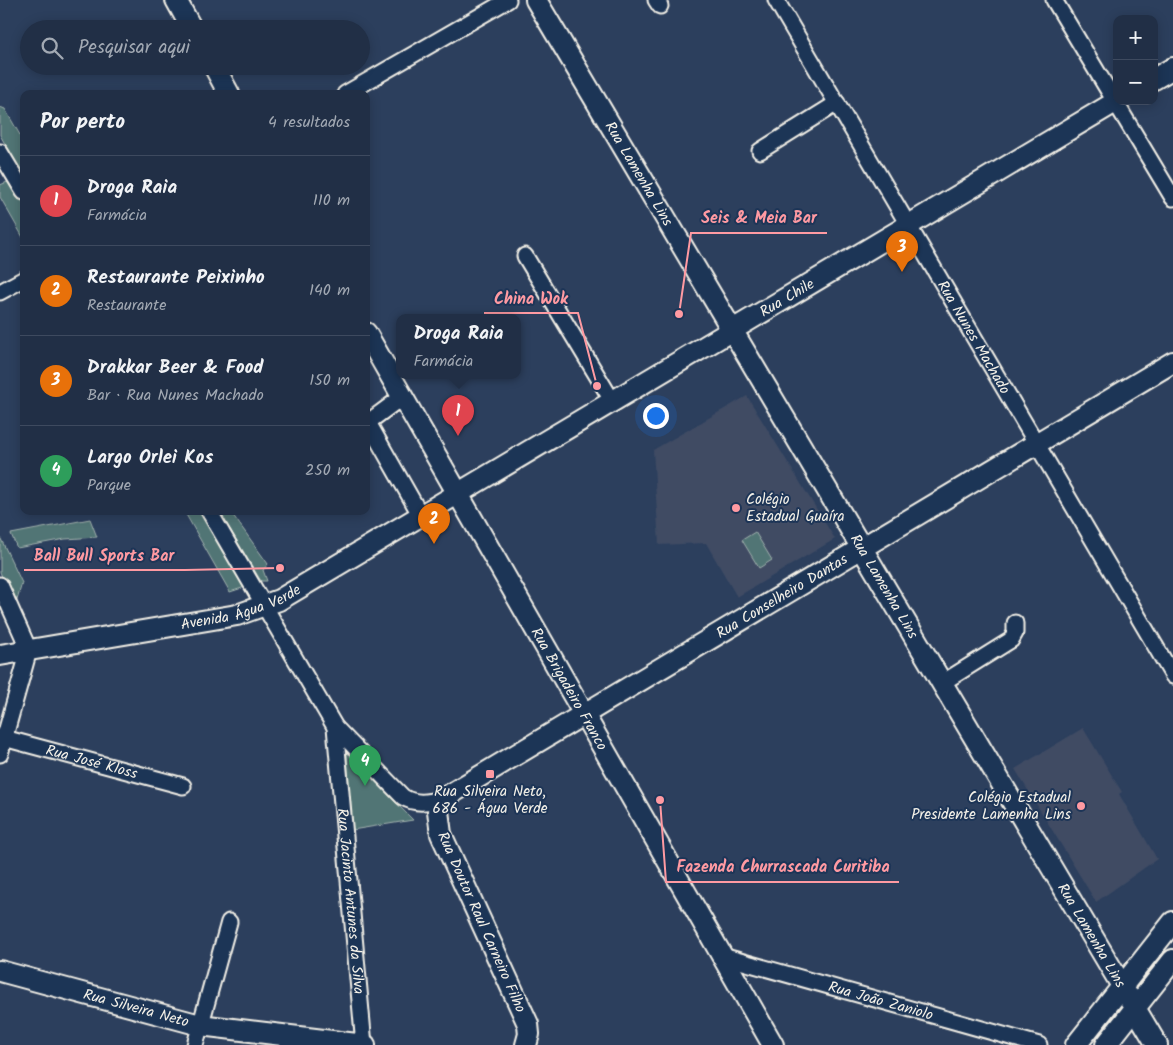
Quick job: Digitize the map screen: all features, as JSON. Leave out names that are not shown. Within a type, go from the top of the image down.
[{"type":"main road","points":[[176,0],[187,20]]},
{"type":"main road","name":"Rua Lamenha Lins","points":[[536,0],[1158,1045]]},
{"type":"main road","points":[[1158,77],[1173,68]]},
{"type":"main road","points":[[219,75],[227,90]]},
{"type":"main road","name":"Rua Chile","points":[[458,494],[1113,104]]},
{"type":"main road","name":"Rua Brigadeiro Franco","points":[[370,340],[773,1045]]},
{"type":"main road","name":"Rua Conselheiro Dantas","points":[[442,799],[1173,362]]},
{"type":"main road","name":"Avenida Água Verde","points":[[0,655],[230,616],[264,606],[297,590],[458,494]]},
{"type":"main road","name":"Rua Doutor Raul Carneiro Filho","points":[[442,799],[438,811],[441,834],[528,1024],[530,1034],[526,1045]]},
{"type":"main road","points":[[1076,1045],[1173,922]]},
{"type":"main road","points":[[1106,1045],[1173,960]]},
{"type":"main road","name":"Rua Silveira Neto","points":[[0,971],[200,1025],[364,1045]]},
{"type":"street","points":[[352,90],[508,0]]},
{"type":"street","name":"Rua Nunes Machado","points":[[776,0],[1173,676]]},
{"type":"street","points":[[1054,0],[1113,97]]},
{"type":"street","points":[[760,150],[837,103]]},
{"type":"street","points":[[1118,105],[1173,198]]},
{"type":"street","points":[[0,152],[20,185]]},
{"type":"street","points":[[525,256],[612,402]]},
{"type":"street","points":[[0,292],[20,281]]},
{"type":"street","points":[[402,397],[371,420],[370,426],[421,516]]},
{"type":"street","points":[[211,515],[335,728],[403,796],[419,803],[442,799]]},
{"type":"street","points":[[0,585],[28,650],[2,737],[0,754]]},
{"type":"street","points":[[942,683],[1011,640],[1015,633],[1015,624]]},
{"type":"street","name":"Rua Jacinto Antunes da Silva","points":[[335,728],[364,1045]]},
{"type":"street","name":"Rua José Kloss","points":[[2,737],[183,786]]},
{"type":"street","points":[[195,1045],[229,922]]},
{"type":"street","name":"Rua João Zaniolo","points":[[722,956],[1039,1045]]},
{"type":"street","name":"Rua Doutor Raul Carneiro Filho","points":[[528,1024],[539,1045]]},
{"type":"shaded area","name":"Colégio Estadual Guaíra","points":[[747,396],[835,539],[737,597],[706,543],[659,545],[653,450]]},
{"type":"shaded area","name":"Colégio Estadual Presidente Lamenha Lins","points":[[1083,728],[1122,792],[1119,794],[1157,859],[1096,902],[1015,769]]},
{"type":"green space","points":[[0,107],[5,109],[20,135],[20,171],[0,135]]},
{"type":"green space","points":[[15,179],[20,187],[20,232],[0,197],[0,185]]},
{"type":"green space","points":[[186,515],[216,515],[257,583],[230,592]]},
{"type":"green space","points":[[221,515],[233,515],[268,564],[263,570],[267,581],[261,581]]},
{"type":"green space","points":[[90,519],[97,537],[65,539],[17,548],[11,534]]},
{"type":"green space","points":[[755,532],[772,560],[759,568],[742,540]]},
{"type":"green space","points":[[0,537],[22,583],[15,607],[0,572]]},
{"type":"green space","points":[[347,753],[413,820],[352,830]]},
{"type":"place","name":"Drakkar Beer & Food","points":[[902,272]]},
{"type":"place","name":"Seis & Meia Bar","points":[[679,314]]},
{"type":"place","name":"China Wok","points":[[597,386]]},
{"type":"place","name":"Droga Raia","points":[[458,436]]},
{"type":"place","name":"Colégio Estadual Guaíra","points":[[736,508]]},
{"type":"place","name":"Restaurante Peixinho","points":[[434,544]]},
{"type":"place","name":"Ball Bull Sports Bar","points":[[280,568]]},
{"type":"place","name":"Rua Silveira Neto, 686 - Água Verde","points":[[490,774]]},
{"type":"place","name":"Largo Orlei Kos","points":[[365,786]]},
{"type":"place","name":"Fazenda Churrascada Curitiba","points":[[660,800]]},
{"type":"place","name":"Colégio Estadual Presidente Lamenha Lins","points":[[1081,806]]}]
